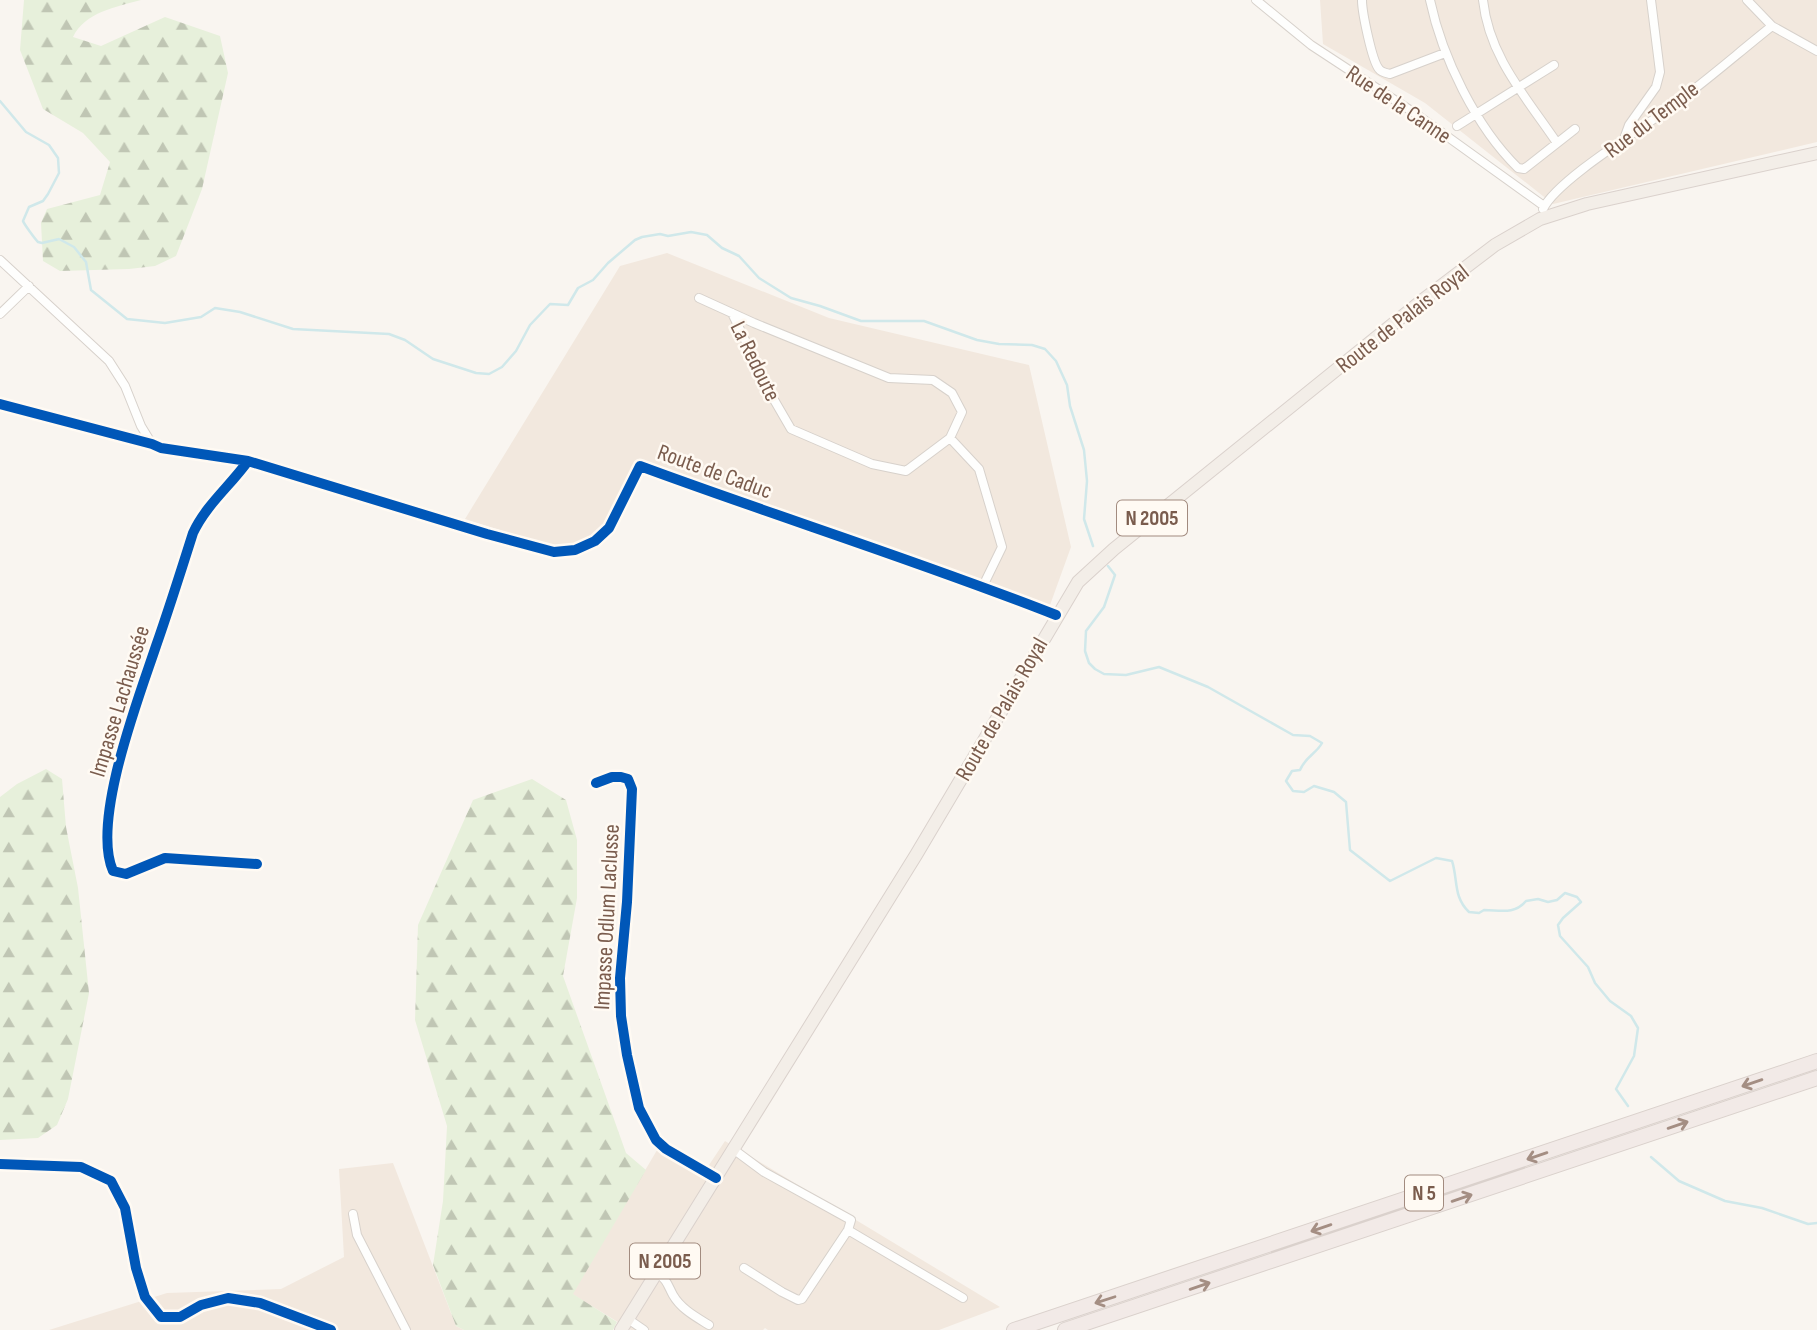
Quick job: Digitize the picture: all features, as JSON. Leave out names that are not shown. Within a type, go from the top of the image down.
[{"type":"highway","name":"N 5","points":[[1014,1330],[1817,1062]]},
{"type":"highway","name":"N 5","points":[[1065,1330],[1817,1078]]},
{"type":"main road","name":"Route de Palais Royal","points":[[624,1324],[916,855],[1078,582],[1114,549],[1424,299],[1495,245],[1539,219],[1587,204],[1817,153]]},
{"type":"street","name":"Rue de la Canne","points":[[1256,0],[1311,45],[1416,114],[1544,206]]},
{"type":"street","points":[[1362,0],[1369,40],[1376,64],[1382,72],[1390,74],[1445,53]]},
{"type":"street","points":[[1430,0],[1445,53],[1477,114],[1518,168],[1524,169],[1575,129]]},
{"type":"street","points":[[1483,0],[1485,19],[1499,58],[1557,143]]},
{"type":"street","points":[[1625,136],[1629,125],[1656,87],[1660,72],[1651,0]]},
{"type":"street","points":[[1747,0],[1772,26],[1817,51]]},
{"type":"street","name":"Rue du Temple","points":[[1539,219],[1544,206],[1553,195],[1625,136],[1654,119],[1772,26]]},
{"type":"street","points":[[1457,126],[1554,65]]},
{"type":"street","points":[[0,260],[109,361],[125,386],[141,426],[152,444]]},
{"type":"street","points":[[0,314],[29,286]]},
{"type":"street","points":[[699,298],[732,313]]},
{"type":"street","name":"La Redoute","points":[[732,313],[888,378],[933,380],[952,393],[962,412],[950,438],[905,471],[872,464],[791,429],[732,313]]},
{"type":"street","name":"Route de Caduc","points":[[0,404],[161,448],[248,461],[554,552],[575,550],[595,541],[609,528],[640,466],[983,586],[1056,615]]},
{"type":"street","points":[[950,438],[979,469],[1002,547],[983,586]]},
{"type":"street","name":"Impasse Lachaussée","points":[[248,461],[230,486],[207,508],[194,533],[122,747],[108,832],[113,871],[127,874],[165,858],[257,864]]},
{"type":"street","name":"Impasse Odlum Laclusse","points":[[596,783],[621,777],[628,779],[632,789],[627,902],[620,978],[625,1042],[639,1108],[656,1140],[716,1178]]},
{"type":"street","points":[[733,1149],[764,1172],[851,1220],[848,1230],[802,1299],[798,1300],[782,1293],[744,1268]]},
{"type":"street","points":[[0,1164],[81,1167],[111,1181],[125,1208],[136,1268],[145,1297],[161,1317],[180,1317],[201,1305],[228,1298],[260,1303],[331,1330]]},
{"type":"street","points":[[353,1214],[357,1235],[406,1330]]},
{"type":"street","points":[[848,1230],[963,1298]]},
{"type":"street","points":[[657,1273],[667,1280],[679,1302],[709,1325]]},
{"type":"street","points":[[624,1324],[645,1330]]},
{"type":"shaded area","points":[[1320,0],[1817,0],[1817,142],[1553,204],[1425,103],[1323,44]]},
{"type":"shaded area","points":[[667,253],[829,318],[1029,365],[1071,547],[1050,605],[638,463],[606,525],[593,539],[575,548],[553,547],[465,519],[620,266]]},
{"type":"shaded area","points":[[663,1140],[707,1168],[725,1141],[1000,1307],[939,1330],[631,1330],[572,1294]]},
{"type":"shaded area","points":[[393,1163],[456,1326],[464,1330],[49,1330],[167,1293],[281,1289],[344,1257],[339,1169]]},
{"type":"green space","points":[[24,0],[141,0],[93,16],[73,37],[101,46],[165,17],[220,36],[228,73],[202,189],[176,256],[155,266],[129,269],[60,271],[43,261],[41,223],[47,209],[100,195],[110,162],[83,133],[43,109],[20,50]]},
{"type":"green space","points":[[46,769],[62,779],[66,827],[78,888],[89,993],[68,1099],[57,1125],[38,1138],[0,1140],[0,797],[17,784]]},
{"type":"green space","points":[[532,779],[566,800],[577,840],[577,898],[563,976],[626,1153],[646,1170],[573,1294],[617,1322],[613,1330],[464,1330],[456,1326],[433,1265],[443,1201],[447,1126],[415,1020],[418,925],[473,800]]},
{"type":"waterway","points":[[0,101],[26,132],[49,145],[58,158],[59,173],[43,201],[29,207],[24,223],[38,242],[59,239],[74,247],[86,262],[91,290],[127,319],[165,323],[201,317],[215,308],[240,312],[293,329],[389,334],[405,340],[433,359],[476,373],[489,374],[502,367],[516,351],[530,325],[550,304],[568,305],[578,288],[593,280],[635,240],[660,234],[668,236],[691,232],[707,235],[722,248],[739,256],[759,278],[791,298],[861,321],[924,321],[977,340],[1032,345],[1045,349],[1056,361],[1067,385],[1070,406],[1084,450],[1087,481],[1084,519],[1093,546]]},
{"type":"waterway","points":[[1108,566],[1115,575],[1104,607],[1086,631],[1085,651],[1089,663],[1104,674],[1126,675],[1159,667],[1208,687],[1293,735],[1310,736],[1322,743],[1300,770],[1292,771],[1286,781],[1293,791],[1304,792],[1314,786],[1334,792],[1346,802],[1350,850],[1390,881],[1436,858],[1452,861],[1458,894],[1469,912],[1512,910],[1526,901],[1538,899],[1548,902],[1557,900],[1565,893],[1577,897],[1581,902],[1558,925],[1560,936],[1588,967],[1595,983],[1610,1001],[1631,1016],[1638,1028],[1634,1056],[1616,1089],[1628,1106]]},
{"type":"waterway","points":[[1651,1157],[1679,1181],[1725,1201],[1762,1208],[1808,1224],[1817,1223]]},
{"type":"cycle path","points":[[0,404],[161,448],[248,461],[554,552],[575,550],[595,541],[609,528],[640,466],[1056,615]]},
{"type":"cycle path","points":[[248,461],[211,505],[193,533],[120,759],[112,791],[108,849],[113,871],[126,874],[165,858],[257,864]]},
{"type":"cycle path","points":[[596,783],[612,777],[621,777],[628,779],[632,789],[627,902],[620,978],[621,1016],[639,1108],[656,1140],[666,1149],[716,1178]]},
{"type":"cycle path","points":[[0,1164],[81,1167],[111,1181],[125,1208],[136,1268],[145,1297],[161,1317],[180,1317],[201,1305],[228,1298],[260,1303],[331,1330]]}]
